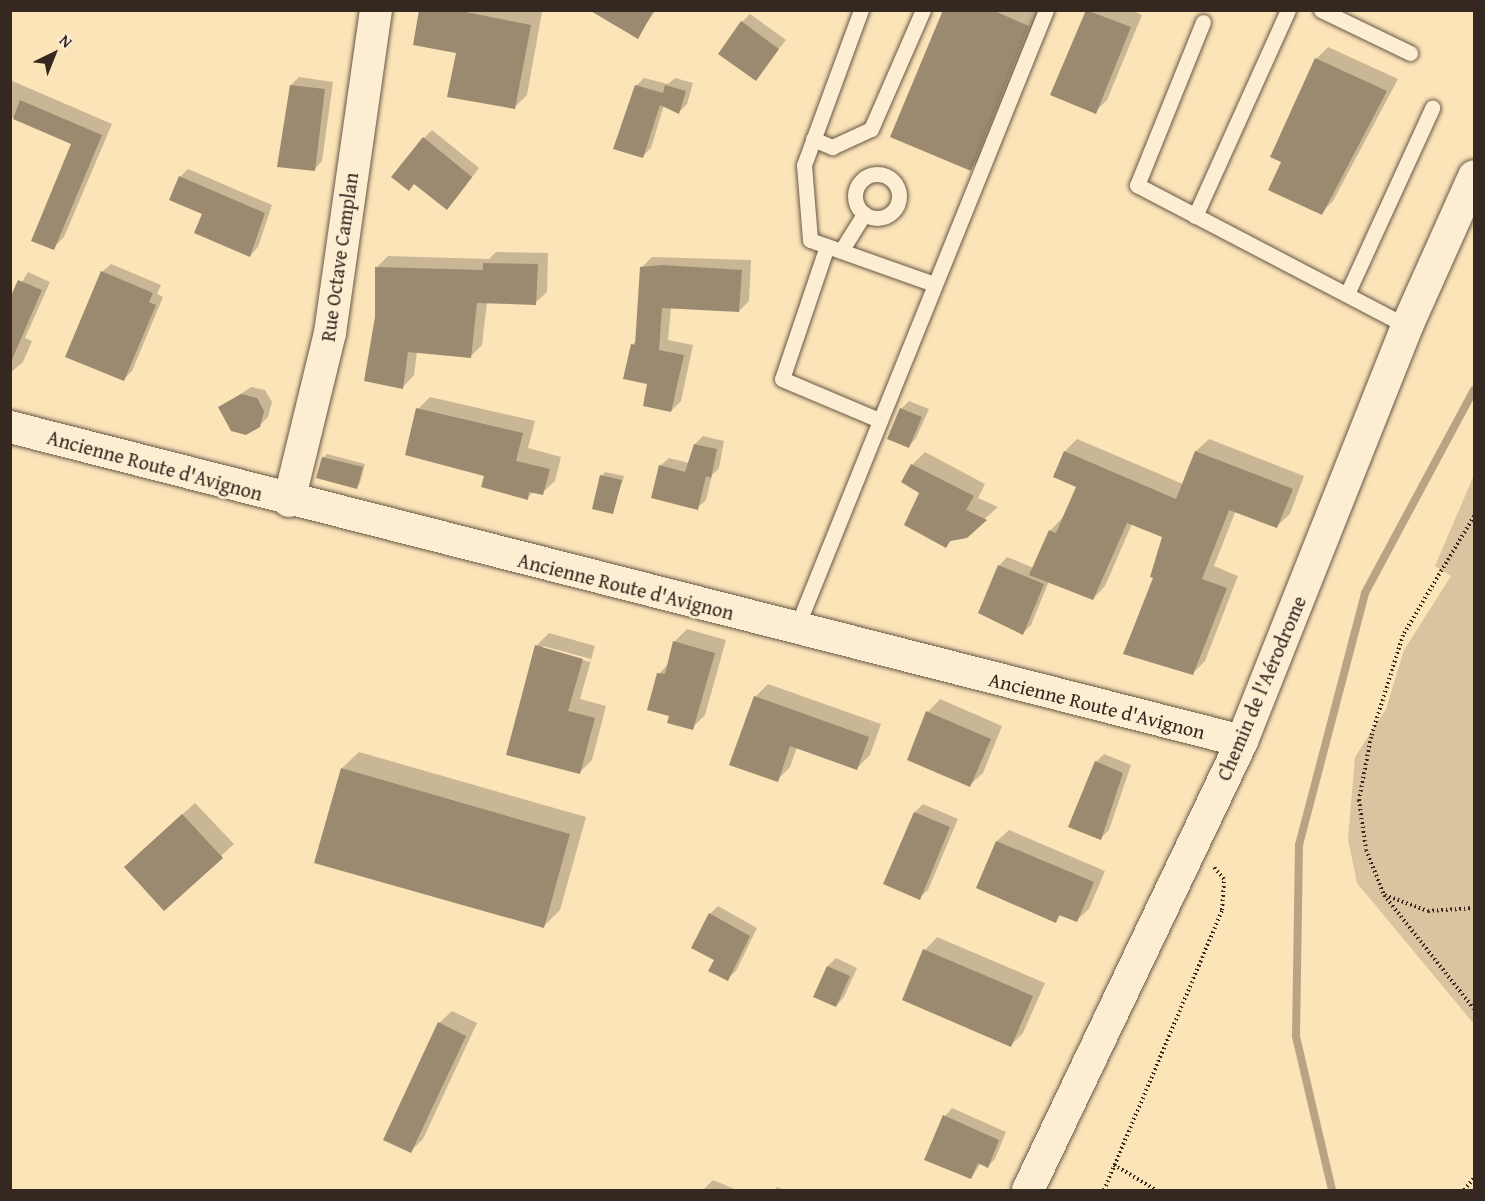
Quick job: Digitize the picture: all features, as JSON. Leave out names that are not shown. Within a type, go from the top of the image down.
[{"type":"street","name":"Rue Octave Camplan","points":[[289,501],[330,333],[376,10]]},
{"type":"street","name":"Chemin de l'Aérodrome","points":[[1028,1191],[1242,741],[1407,326],[1474,176]]},
{"type":"street","name":"Ancienne Route d'Avignon","points":[[10,427],[289,501],[1242,741]]},
{"type":"lane","points":[[861,10],[804,165],[810,240],[934,284]]},
{"type":"lane","points":[[813,139],[832,147],[871,129],[923,10]]},
{"type":"lane","points":[[796,629],[1046,10]]},
{"type":"lane","points":[[1195,216],[1288,10]]},
{"type":"lane","points":[[1321,10],[1410,53]]},
{"type":"lane","points":[[1203,22],[1137,185],[1407,326]]},
{"type":"lane","points":[[1347,294],[1432,108]]},
{"type":"lane","points":[[864,214],[834,248],[782,379],[879,420]]},
{"type":"path","points":[[1474,516],[1403,635],[1371,737],[1359,800],[1366,850],[1384,894],[1474,1010]]},
{"type":"path","points":[[1104,1191],[1222,910],[1224,879],[1194,842]]},
{"type":"path","points":[[1384,894],[1428,911],[1474,908]]},
{"type":"path","points":[[1114,1165],[1156,1191]]},
{"type":"path","points":[[1464,1191],[1474,1178]]},
{"type":"shaded area","points":[[1474,475],[1474,1024],[1357,883],[1348,839],[1355,757],[1386,709],[1404,650],[1451,576],[1435,566]]},
{"type":"building","points":[[419,10],[455,10],[531,25],[515,109],[447,97],[456,53],[413,45]]},
{"type":"building","points":[[589,10],[654,10],[638,39]]},
{"type":"building","points":[[943,10],[992,10],[1029,26],[971,171],[890,137]]},
{"type":"building","points":[[1086,10],[1131,27],[1096,114],[1050,95]]},
{"type":"building","points":[[741,21],[779,49],[756,81],[718,54]]},
{"type":"building","points":[[1315,58],[1387,91],[1322,215],[1268,190],[1281,162],[1270,157]]},
{"type":"building","points":[[290,85],[325,89],[315,171],[277,167]]},
{"type":"building","points":[[635,85],[663,93],[665,85],[686,91],[679,114],[660,105],[643,158],[613,149]]},
{"type":"building","points":[[20,100],[102,135],[54,250],[31,241],[71,144],[13,119]]},
{"type":"building","points":[[423,137],[472,177],[447,210],[414,184],[409,191],[391,177]]},
{"type":"building","points":[[179,176],[265,213],[250,257],[194,233],[202,214],[169,200]]},
{"type":"building","points":[[483,263],[538,264],[536,305],[477,303],[471,358],[408,352],[403,389],[364,381],[375,317],[375,267],[483,270]]},
{"type":"building","points":[[662,265],[742,270],[739,312],[662,308],[659,350],[684,355],[671,412],[643,406],[647,384],[623,379],[631,344],[635,345],[640,267]]},
{"type":"building","points":[[101,271],[153,293],[149,302],[156,305],[124,381],[65,357]]},
{"type":"building","points":[[18,280],[42,290],[10,364],[10,298]]},
{"type":"building","points":[[241,394],[257,398],[264,411],[260,427],[246,435],[231,431],[218,407]]},
{"type":"building","points":[[416,408],[523,433],[516,461],[550,469],[543,495],[529,492],[528,500],[481,487],[484,476],[405,455]]},
{"type":"building","points":[[900,408],[922,417],[909,448],[887,439]]},
{"type":"building","points":[[694,444],[717,449],[711,478],[706,476],[698,510],[651,498],[659,465],[685,472]]},
{"type":"building","points":[[1064,451],[1176,499],[1195,451],[1293,489],[1277,528],[1229,510],[1202,579],[1227,588],[1193,675],[1123,654],[1153,578],[1150,577],[1162,537],[1127,523],[1093,600],[1029,575],[1049,530],[1056,533],[1076,487],[1053,477]]},
{"type":"building","points":[[322,457],[363,467],[357,489],[316,478]]},
{"type":"building","points":[[911,464],[974,496],[966,510],[987,520],[967,538],[950,541],[946,548],[904,525],[919,493],[901,482]]},
{"type":"building","points":[[600,475],[622,480],[613,514],[592,509]]},
{"type":"building","points":[[998,565],[1044,584],[1023,635],[978,613]]},
{"type":"building","points":[[673,641],[715,653],[693,730],[667,723],[669,716],[647,710],[657,673],[665,674]]},
{"type":"building","points":[[535,645],[583,659],[568,711],[595,718],[580,774],[506,755]]},
{"type":"building","points":[[754,696],[869,737],[857,770],[790,746],[778,782],[729,765]]},
{"type":"building","points":[[926,711],[991,739],[970,787],[907,760]]},
{"type":"building","points":[[1095,761],[1123,773],[1101,840],[1068,827]]},
{"type":"building","points":[[341,768],[570,834],[544,928],[314,863]]},
{"type":"building","points":[[914,812],[950,827],[920,900],[883,884]]},
{"type":"building","points":[[182,814],[223,858],[164,911],[124,867]]},
{"type":"building","points":[[996,841],[1094,882],[1077,922],[1059,915],[1056,923],[976,888]]},
{"type":"building","points":[[709,913],[750,936],[728,981],[708,971],[714,960],[691,948]]},
{"type":"building","points":[[923,949],[1033,996],[1011,1047],[902,1000]]},
{"type":"building","points":[[827,966],[850,976],[836,1007],[813,997]]},
{"type":"building","points":[[438,1022],[466,1036],[411,1153],[383,1140]]},
{"type":"building","points":[[943,1115],[999,1140],[988,1168],[978,1163],[971,1179],[924,1160]]},
{"type":"waterway","points":[[1332,1190],[1296,1036],[1299,845],[1365,593],[1474,390]]}]
